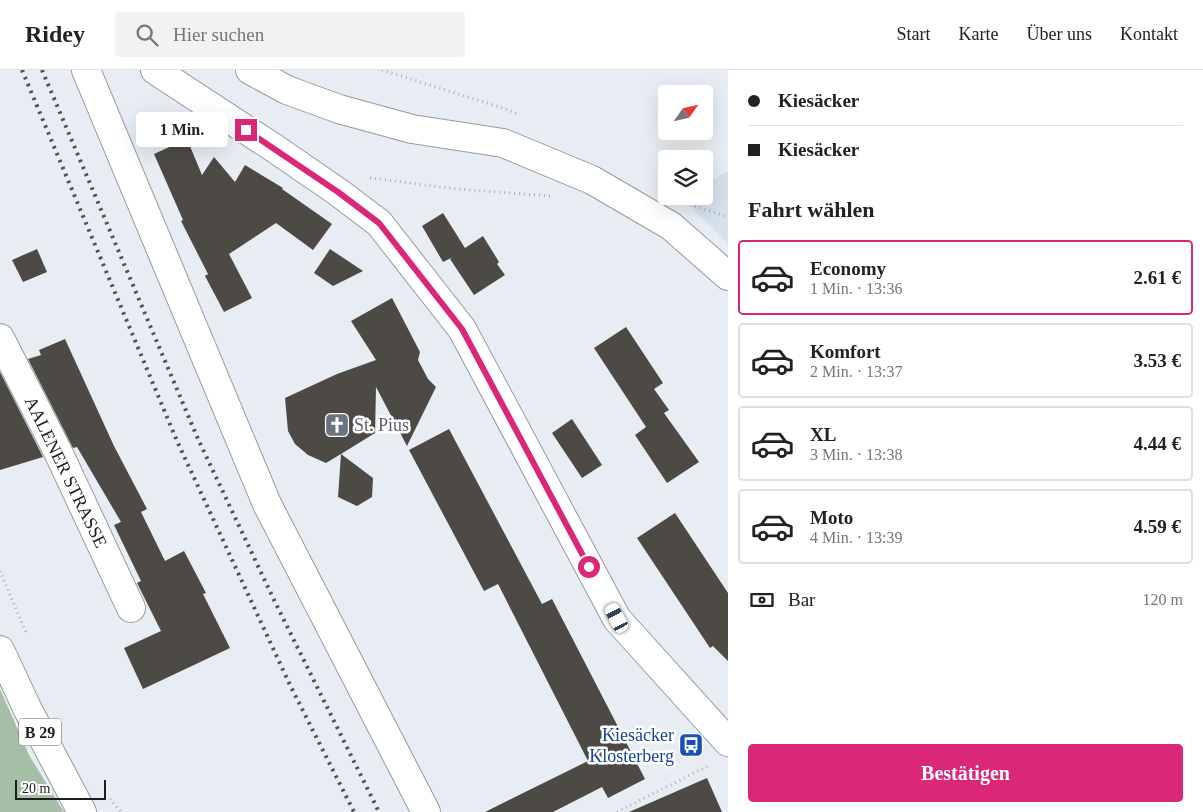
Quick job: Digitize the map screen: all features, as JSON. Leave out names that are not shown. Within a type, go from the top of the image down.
[{"type":"street","points":[[86,70],[267,504],[426,812]]},
{"type":"street","points":[[155,70],[338,192],[379,223],[462,329],[617,618],[728,742]]},
{"type":"street","points":[[250,70],[287,90],[338,109],[412,128],[503,143],[592,180],[670,226],[728,276]]},
{"type":"street","name":"AALENER STRASSE","points":[[0,338],[59,454],[131,608]]},
{"type":"street","name":"B 29","points":[[0,650],[37,728],[82,812]]},
{"type":"path","points":[[338,192],[352,182],[370,178],[551,196]]},
{"type":"path","points":[[0,571],[28,635]]},
{"type":"path","points":[[617,812],[711,764]]},
{"type":"path","points":[[108,795],[121,812]]},
{"type":"shaded area","points":[[728,171],[728,244],[689,205],[713,205],[713,180]]},
{"type":"green space","points":[[0,689],[29,755],[64,812],[0,812]]},
{"type":"building","points":[[187,139],[202,175],[214,157],[235,182],[245,165],[283,188],[332,224],[313,250],[276,223],[229,254],[252,298],[224,312],[205,276],[208,274],[181,221],[183,220],[154,154]]},
{"type":"building","points":[[443,213],[465,248],[483,236],[499,262],[497,264],[505,275],[474,295],[450,259],[453,257],[443,262],[422,226]]},
{"type":"building","points":[[37,249],[47,272],[23,282],[12,260]]},
{"type":"building","points":[[330,249],[363,271],[333,286],[314,273]]},
{"type":"building","name":"St. Pius","points":[[392,298],[420,352],[418,360],[428,379],[436,387],[407,446],[376,387],[375,433],[326,463],[308,455],[295,444],[288,431],[285,398],[337,374],[376,360],[351,321]]},
{"type":"building","points":[[626,327],[663,383],[654,389],[669,410],[664,413],[699,462],[667,483],[635,435],[646,427],[594,348]]},
{"type":"building","points":[[65,339],[114,446],[147,509],[141,512],[165,561],[184,551],[206,593],[203,594],[230,648],[143,689],[124,648],[161,631],[137,583],[141,581],[114,525],[121,522],[77,447],[73,448],[28,359],[41,355],[39,350]]},
{"type":"building","points":[[0,372],[43,457],[0,470]]},
{"type":"building","points":[[572,419],[602,465],[582,478],[552,433]]},
{"type":"building","points":[[449,429],[542,604],[552,599],[645,779],[608,798],[602,787],[553,812],[485,812],[588,761],[498,584],[484,591],[409,450]]},
{"type":"building","points":[[341,454],[373,478],[372,497],[357,506],[338,497]]},
{"type":"building","points":[[675,513],[728,593],[728,661],[713,646],[710,648],[637,538]]},
{"type":"building","points":[[707,778],[722,812],[629,812]]},
{"type":"railway","points":[[22,70],[177,441],[290,685],[354,812]]},
{"type":"railway","points":[[42,70],[198,439],[275,602],[379,812]]},
{"type":"place","name":"St. Pius","points":[[337,425]]},
{"type":"place","name":"Kiesäcker Klosterberg","points":[[691,745]]},
{"type":"route","points":[[246,130],[338,192],[379,223],[462,329],[589,567]]}]
